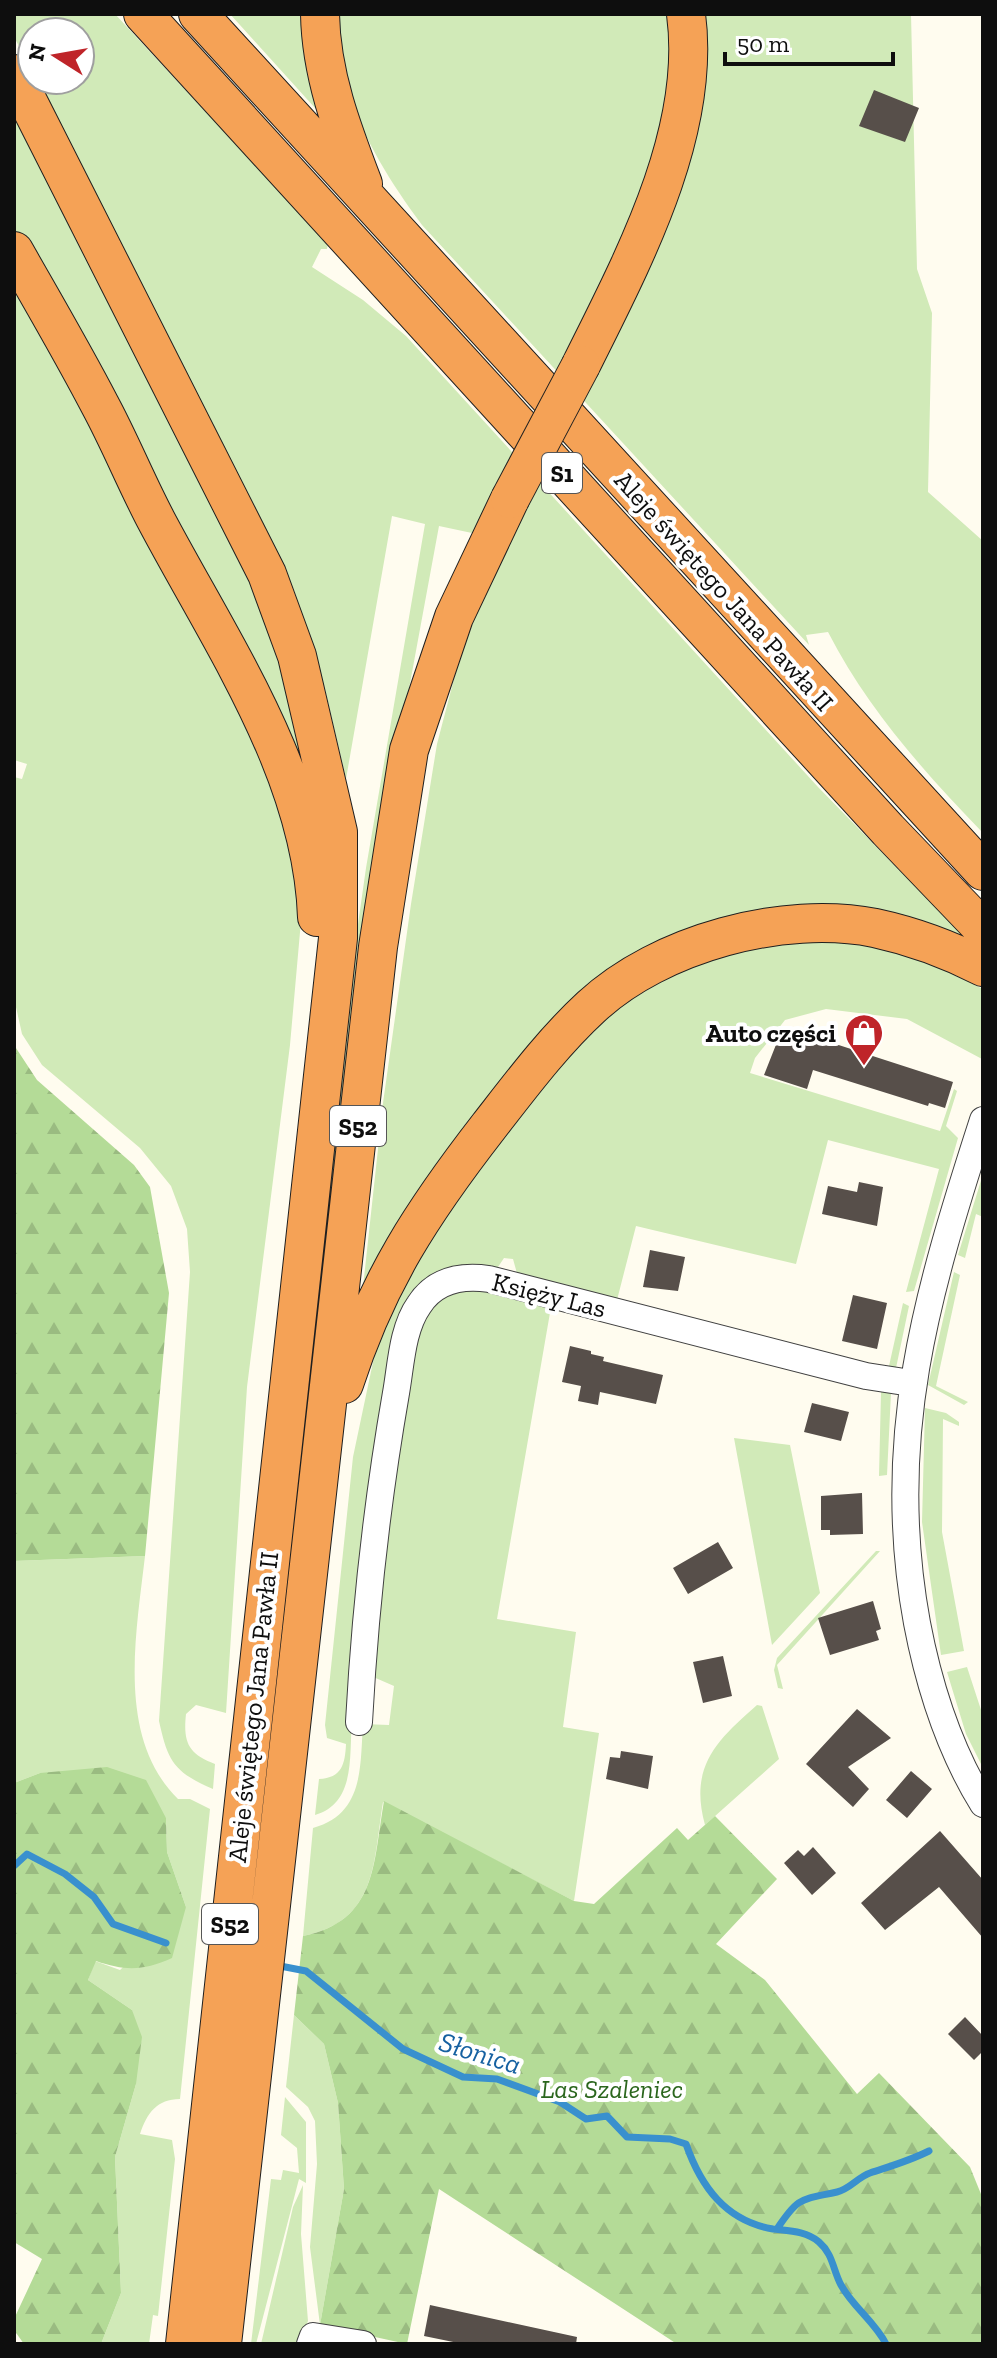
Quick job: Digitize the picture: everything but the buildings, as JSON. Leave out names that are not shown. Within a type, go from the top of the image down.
[{"type":"highway","name":"S1","points":[[143,14],[888,830],[983,929]]},
{"type":"highway","name":"S1","points":[[198,14],[369,202]]},
{"type":"highway","points":[[320,14],[320,44],[336,114],[369,202]]},
{"type":"highway","name":"S52","points":[[315,1503],[378,947],[409,750],[454,617],[510,499],[581,365],[652,212],[678,128],[689,35],[686,14]]},
{"type":"highway","name":"S52","points":[[14,74],[267,574],[297,656],[338,832],[338,938],[317,1118]]},
{"type":"highway","name":"Aleje świętego Jana Pawła II","points":[[369,202],[983,871]]},
{"type":"highway","points":[[14,251],[101,406],[147,504],[266,727],[297,805],[316,889],[317,1118]]},
{"type":"highway","points":[[315,1503],[340,1394],[363,1328],[388,1273],[429,1203],[544,1056],[592,1005],[638,972],[707,940],[812,924],[874,928],[953,952],[983,967]]},
{"type":"highway","name":"Aleje świętego Jana Pawła II","points":[[185,2344],[317,1118]]},
{"type":"highway","name":"Aleje świętego Jana Pawła II","points":[[222,2344],[247,2140],[315,1503]]},
{"type":"street","points":[[983,1120],[934,1276],[911,1383],[904,1488],[913,1600],[939,1708],[953,1745],[983,1804]]},
{"type":"street","name":"Księży Las","points":[[359,1722],[376,1518],[405,1342],[419,1304],[437,1287],[460,1278],[489,1279],[866,1376],[911,1383]]},
{"type":"street","points":[[310,2344],[313,2336],[322,2336],[363,2344]]},
{"type":"green space","points":[[14,14],[115,14],[328,244],[327,249],[321,249],[312,267],[363,300],[406,336],[818,787],[979,952],[935,933],[672,941],[363,1287],[383,1103],[411,904],[437,744],[461,652],[472,533],[439,526],[378,857],[303,1477],[290,1476],[326,1149],[366,868],[425,524],[392,516],[346,779],[325,689],[294,590],[45,96],[96,96],[96,16],[16,16],[16,41]]},
{"type":"green space","points":[[230,14],[312,14],[334,129]]},
{"type":"green space","points":[[334,14],[672,14],[674,67],[654,256],[681,190],[692,127],[696,14],[911,14],[917,269],[932,313],[928,492],[983,541],[983,833],[898,738],[860,687],[828,632],[806,635],[809,645],[422,225],[389,177],[361,125],[345,79]]},
{"type":"green space","points":[[14,116],[258,597],[289,677],[306,781],[201,573],[14,227]]},
{"type":"green space","points":[[14,276],[256,729],[304,887],[290,1045],[247,1387],[226,1713],[196,1705],[186,1714],[185,1732],[189,1746],[199,1756],[215,1764],[213,1789],[189,1777],[175,1764],[166,1747],[159,1721],[190,1272],[187,1229],[171,1186],[140,1148],[42,1065],[22,1034],[14,998],[14,777],[22,779],[27,764],[14,760]]},
{"type":"green space","points":[[849,941],[919,957],[983,989],[982,1059],[907,1019],[826,1009],[785,1020],[755,1058],[750,1073],[940,1131],[954,1089],[957,1091],[946,1126],[958,1138],[914,1291],[906,1292],[939,1169],[828,1140],[796,1264],[636,1226],[617,1300],[518,1277],[513,1259],[504,1258],[496,1270],[424,1287],[352,1720],[348,1776],[338,1800],[315,1815],[319,1779],[333,1776],[341,1769],[346,1744],[327,1738],[325,1725],[353,1457],[377,1343],[408,1256],[592,1023],[685,966],[772,943]]},
{"type":"green space","points":[[14,1045],[37,1080],[134,1165],[150,1187],[169,1293],[145,1556],[14,1561]]},
{"type":"green space","points":[[983,1174],[983,1217],[976,1214],[965,1258],[958,1255]]},
{"type":"green space","points":[[954,1272],[960,1275],[936,1386],[968,1402],[964,1405],[928,1385]]},
{"type":"green space","points":[[469,1284],[551,1307],[497,1619],[576,1632],[563,1727],[599,1733],[574,1901],[383,1802],[373,1868],[358,1903],[345,1917],[327,1928],[303,1936],[313,1828],[342,1812],[350,1800],[359,1772],[363,1724],[389,1725],[394,1686],[371,1676],[410,1348],[433,1301]]},
{"type":"green space","points":[[903,1303],[909,1306],[896,1368],[885,1367],[889,1366]]},
{"type":"green space","points":[[825,1377],[891,1393],[887,1475],[879,1476],[881,1392]]},
{"type":"green space","points":[[925,1408],[946,1413],[959,1422],[959,1426],[943,1419],[942,1532],[964,1651],[941,1655],[922,1522]]},
{"type":"green space","points":[[734,1438],[790,1445],[820,1593],[772,1645]]},
{"type":"green space","points":[[876,1551],[880,1551],[777,1665],[783,1689],[778,1688],[774,1670],[777,1658]]},
{"type":"green space","points":[[145,1556],[135,1652],[135,1684],[145,1746],[158,1774],[178,1799],[190,1799],[210,1809],[180,2099],[165,2102],[154,2109],[140,2134],[172,2140],[175,2159],[158,2316],[153,2315],[149,2344],[101,2344],[121,2293],[115,2157],[136,2084],[132,2010],[88,1980],[95,1961],[120,1970],[186,1907],[167,1852],[166,1818],[40,1773],[14,1783],[14,1561]]},
{"type":"green space","points":[[967,1667],[983,1716],[983,1768],[966,1734],[947,1672]]},
{"type":"green space","points":[[757,1705],[762,1706],[779,1759],[705,1825],[701,1787],[710,1757],[718,1743]]},
{"type":"green space","points":[[107,1767],[146,1780],[166,1818],[167,1852],[186,1907],[172,1958],[134,1968],[96,1961],[88,1980],[132,2010],[142,2037],[136,2084],[115,2157],[121,2293],[101,2344],[24,2344],[14,2330],[14,2319],[42,2259],[14,2242],[14,1783],[40,1773]]},
{"type":"green space","name":"Las Szaleniec","points":[[384,1801],[574,1901],[594,1904],[677,1828],[688,1840],[715,1816],[777,1879],[716,1944],[765,1980],[857,2094],[879,2073],[970,2167],[983,2199],[983,2344],[677,2344],[439,2189],[407,2344],[320,2325],[344,2189],[338,2103],[324,2044],[294,2015],[303,1936],[327,1928],[345,1917],[358,1903],[373,1867]]},
{"type":"green space","points":[[294,2015],[324,2044],[338,2103],[344,2189],[320,2325],[310,2247],[317,2164],[315,2121],[308,2107],[286,2087]]},
{"type":"green space","points":[[285,2097],[306,2122],[306,2183],[299,2179],[256,2344],[251,2344],[271,2179],[281,2180],[283,2170],[299,2173],[297,2148],[281,2135]]},
{"type":"green space","points":[[303,2185],[301,2234],[308,2321],[298,2344],[261,2344],[293,2207]]},
{"type":"waterway","name":"Słonica","points":[[14,1866],[27,1854],[65,1874],[94,1897],[113,1924],[166,1943]]},
{"type":"waterway","name":"Słonica","points":[[275,1965],[306,1971],[403,2049],[463,2077],[497,2079],[560,2102],[586,2119],[607,2116],[627,2137],[670,2139],[686,2144],[708,2188],[729,2210],[756,2225],[803,2234],[819,2242],[830,2257],[846,2293],[886,2344]]},
{"type":"waterway","points":[[777,2229],[802,2201],[842,2190],[866,2175],[929,2151]]},
{"type":"place","name":"Auto części","points":[[864,1067]]}]
